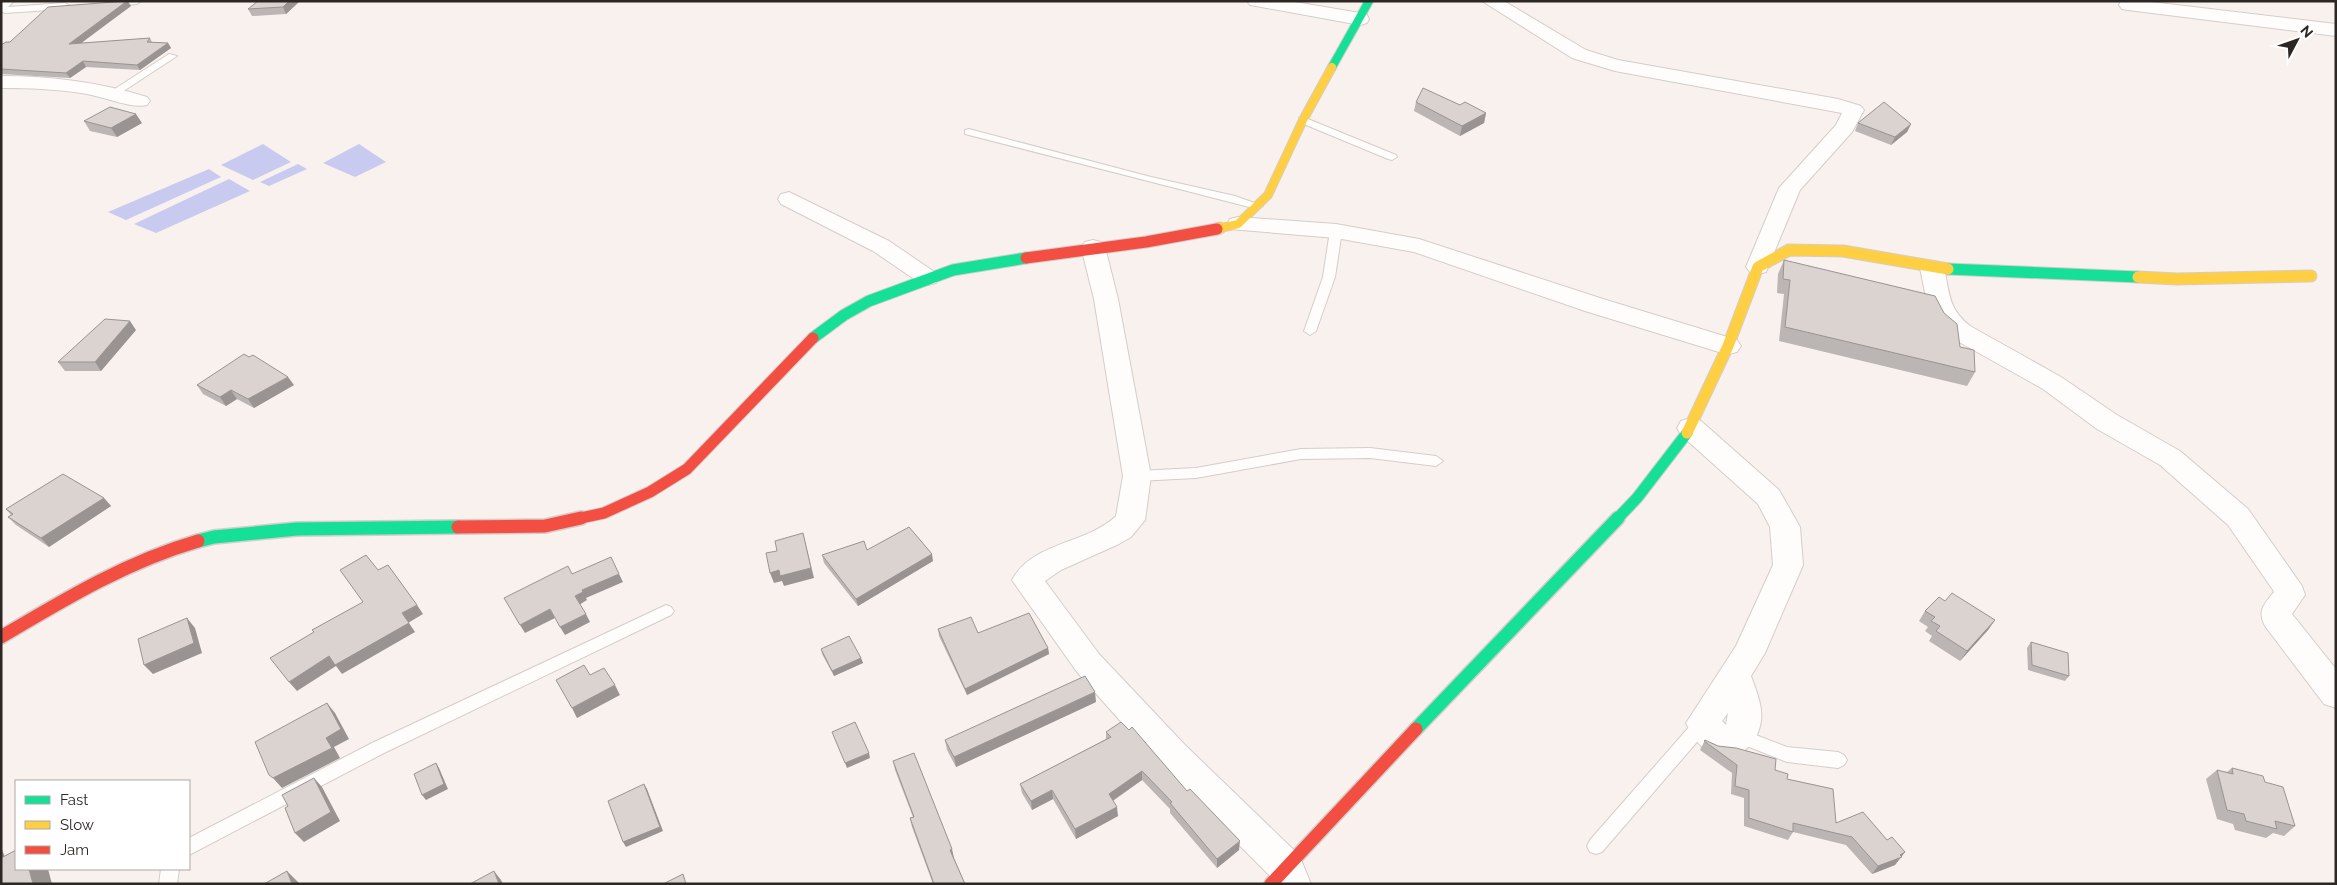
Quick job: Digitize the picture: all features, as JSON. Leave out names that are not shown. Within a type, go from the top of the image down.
[{"type":"street","points":[[1256,1],[1360,20]]},
{"type":"street","points":[[1238,224],[1268,195],[1303,120],[1369,1]]},
{"type":"street","points":[[1094,247],[1106,299],[1136,476],[1130,520],[1125,527],[1037,568],[1027,580],[1088,663],[1283,878],[1487,653],[1637,498],[1691,428],[1728,346],[1790,188],[1845,128],[1854,110],[1838,104],[1615,65],[1579,54],[1491,1]]},
{"type":"street","points":[[2128,5],[2336,30]]},
{"type":"street","points":[[1,82],[48,83],[115,92],[140,101]]},
{"type":"street","points":[[789,199],[881,246],[928,278]]},
{"type":"street","points":[[1,637],[99,578],[160,551],[214,537],[297,529],[545,526],[604,513],[650,492],[687,470],[806,342],[844,315],[869,301],[953,270],[1094,247],[1170,240],[1238,224],[1336,232],[1419,246],[1594,305],[1728,346]]},
{"type":"street","points":[[1758,267],[1789,250],[1843,251],[1932,268],[2177,279],[2311,276]]},
{"type":"street","points":[[1932,268],[1940,307],[1947,320],[1961,332],[2052,383],[2108,422],[2170,458],[2238,517],[2287,586],[2290,595],[2276,611],[2276,617],[2336,694]]},
{"type":"street","points":[[1691,428],[1769,497],[1785,527],[1788,565],[1748,653],[1703,723],[1716,737],[1731,742],[1740,736],[1744,725],[1744,709],[1735,675]]},
{"type":"lane","points":[[10,1],[4,8],[6,10],[80,5]]},
{"type":"lane","points":[[99,4],[137,1]]},
{"type":"lane","points":[[115,92],[172,56]]},
{"type":"lane","points":[[1303,120],[1392,157]]},
{"type":"lane","points":[[969,132],[1017,142],[1150,180],[1225,195],[1257,206]]},
{"type":"lane","points":[[1310,331],[1329,277],[1336,232]]},
{"type":"lane","points":[[1136,476],[1196,473],[1301,454],[1370,453],[1436,461]]},
{"type":"lane","points":[[190,846],[378,748],[548,670],[666,611]]},
{"type":"lane","points":[[1596,846],[1703,723]]},
{"type":"lane","points":[[1740,736],[1772,752],[1806,760],[1838,760]]},
{"type":"lane","points":[[168,884],[170,870]]},
{"type":"water","points":[[263,144],[291,162],[253,180],[221,165]]},
{"type":"water","points":[[359,144],[386,162],[355,177],[323,163]]},
{"type":"water","points":[[298,164],[307,169],[269,186],[260,182]]},
{"type":"water","points":[[209,169],[221,177],[126,220],[108,212]]},
{"type":"water","points":[[229,179],[250,191],[156,233],[134,224]]},
{"type":"building","points":[[127,1],[69,44],[150,38],[147,42],[168,43],[137,65],[83,61],[66,73],[1,69],[1,45],[10,42],[48,7]]},
{"type":"building","points":[[258,1],[289,1],[283,7],[248,9]]},
{"type":"building","points":[[1423,88],[1460,105],[1465,102],[1486,113],[1462,126],[1416,102]]},
{"type":"building","points":[[1884,102],[1911,124],[1895,137],[1858,123]]},
{"type":"building","points":[[110,107],[136,114],[111,128],[84,121]]},
{"type":"building","points":[[1784,260],[1935,296],[1944,313],[1957,324],[1960,347],[1974,350],[1975,372],[1785,327],[1790,280],[1783,279]]},
{"type":"building","points":[[105,319],[130,321],[95,362],[58,362]]},
{"type":"building","points":[[244,354],[249,357],[253,355],[288,377],[248,399],[231,390],[220,397],[197,385]]},
{"type":"building","points":[[63,474],[104,498],[41,538],[8,517],[13,514],[6,509]]},
{"type":"building","points":[[909,527],[932,554],[856,599],[822,555],[864,541],[867,550]]},
{"type":"building","points":[[803,533],[811,568],[780,576],[779,570],[770,573],[766,553],[777,551],[775,541]]},
{"type":"building","points":[[366,555],[378,570],[388,565],[417,605],[402,613],[409,623],[335,665],[329,656],[289,682],[270,658],[314,632],[312,630],[363,602],[340,570]]},
{"type":"building","points":[[611,557],[619,574],[582,590],[583,592],[575,596],[586,614],[560,627],[550,609],[520,625],[504,598],[568,566],[572,574]]},
{"type":"building","points":[[1952,593],[1995,620],[1967,651],[1936,631],[1940,626],[1931,621],[1935,617],[1925,611],[1939,597],[1945,601]]},
{"type":"building","points":[[1029,613],[1048,648],[965,689],[938,629],[971,617],[978,633]]},
{"type":"building","points":[[187,618],[194,643],[144,665],[138,639]]},
{"type":"building","points":[[849,636],[861,658],[832,671],[821,649]]},
{"type":"building","points":[[2031,642],[2068,653],[2069,676],[2032,665]]},
{"type":"building","points":[[584,665],[590,675],[604,668],[615,685],[572,708],[556,680]]},
{"type":"building","points":[[1085,676],[1095,692],[954,757],[945,740]]},
{"type":"building","points":[[327,703],[341,729],[326,738],[332,748],[273,778],[269,775],[255,742]]},
{"type":"building","points":[[855,722],[869,753],[845,763],[832,732]]},
{"type":"building","points":[[1121,722],[1129,730],[1132,727],[1187,791],[1190,789],[1240,841],[1217,859],[1170,803],[1172,802],[1142,771],[1109,794],[1117,807],[1075,829],[1052,790],[1031,801],[1020,784],[1111,737],[1106,732]]},
{"type":"building","points":[[1705,740],[1718,746],[1736,748],[1776,759],[1775,770],[1788,774],[1787,779],[1833,789],[1836,823],[1863,812],[1887,840],[1892,837],[1905,852],[1900,855],[1902,857],[1878,866],[1852,837],[1793,823],[1793,832],[1749,818],[1749,790],[1735,786],[1737,765]]},
{"type":"building","points":[[914,753],[952,849],[950,850],[965,884],[934,884],[910,818],[914,817],[893,761]]},
{"type":"building","points":[[436,763],[444,784],[422,795],[414,774]]},
{"type":"building","points":[[2232,768],[2263,776],[2265,782],[2283,787],[2295,826],[2275,821],[2277,829],[2246,821],[2244,814],[2227,810],[2217,770],[2233,774]]},
{"type":"building","points":[[314,778],[331,812],[295,833],[285,808],[288,806],[282,795]]},
{"type":"building","points":[[644,784],[660,827],[623,842],[608,801]]},
{"type":"building","points":[[15,851],[15,870],[29,870],[33,884],[1,884],[1,858]]},
{"type":"building","points":[[287,871],[292,884],[264,884]]},
{"type":"building","points":[[494,871],[499,884],[470,884]]},
{"type":"building","points":[[683,874],[686,884],[663,884]]},
{"type":"traffic: fast","points":[[1332,67],[1369,1]]},
{"type":"traffic: fast","points":[[813,338],[844,315],[869,301],[953,270],[1026,258]]},
{"type":"traffic: fast","points":[[1948,269],[2138,277]]},
{"type":"traffic: fast","points":[[1416,729],[1637,498],[1687,433]]},
{"type":"traffic: fast","points":[[198,541],[214,537],[297,529],[458,527]]},
{"type":"traffic: slow","points":[[1217,229],[1238,224],[1268,195],[1303,120],[1332,67]]},
{"type":"traffic: slow","points":[[1687,433],[1728,346],[1758,267],[1789,250],[1843,251],[1932,268],[1948,269]]},
{"type":"traffic: slow","points":[[2138,277],[2177,279],[2311,276]]},
{"type":"traffic: jam","points":[[1026,258],[1146,242],[1217,229]]},
{"type":"traffic: jam","points":[[458,527],[545,526],[604,513],[650,492],[687,469],[813,338]]},
{"type":"traffic: jam","points":[[1,637],[73,594],[120,570],[170,549],[198,541]]},
{"type":"traffic: jam","points":[[1271,884],[1416,729]]}]
